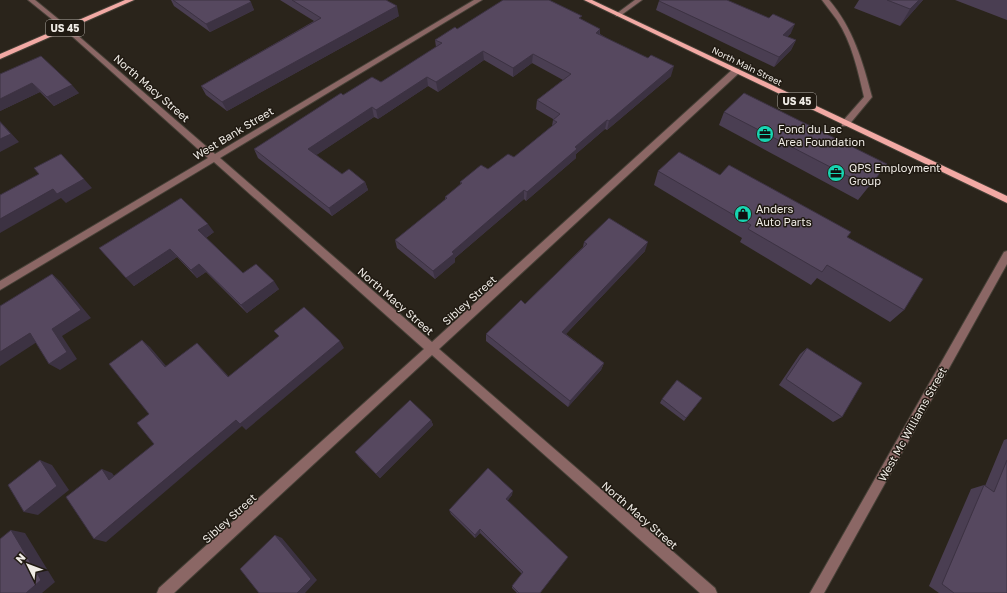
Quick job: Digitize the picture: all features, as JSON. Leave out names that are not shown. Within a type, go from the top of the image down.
[{"type":"main road","name":"US 45","points":[[0,57],[131,0]]},
{"type":"main road","name":"North Main Street","points":[[587,0],[1007,200]]},
{"type":"street","name":"North Macy Street","points":[[31,0],[66,28],[710,593]]},
{"type":"street","name":"West Bank Street","points":[[0,286],[478,0]]},
{"type":"street","points":[[618,15],[639,0]]},
{"type":"street","points":[[825,0],[836,11],[857,51],[868,97],[845,124]]},
{"type":"street","name":"Sibley Street","points":[[164,593],[736,71]]},
{"type":"street","name":"West Mc Williams Street","points":[[817,593],[1007,255]]},
{"type":"building","points":[[173,0],[249,0],[251,2],[206,24]]},
{"type":"building","points":[[292,0],[386,0],[397,6],[222,102],[201,86],[321,18]]},
{"type":"building","points":[[503,0],[549,0],[582,16],[579,18],[600,29],[596,33],[648,58],[651,55],[674,66],[609,121],[607,120],[575,147],[577,149],[527,192],[524,190],[452,252],[454,254],[433,271],[395,240],[447,198],[445,197],[462,183],[460,182],[481,165],[488,169],[508,154],[514,157],[557,122],[553,120],[560,114],[537,100],[571,74],[533,54],[513,68],[483,51],[436,82],[427,77],[376,110],[372,107],[308,149],[342,174],[349,169],[365,182],[329,208],[254,149],[341,93],[343,95],[372,77],[381,82],[442,43],[435,40],[455,27],[457,29]]},
{"type":"building","points":[[727,0],[769,18],[773,14],[795,24],[783,35],[796,40],[779,57],[659,1]]},
{"type":"building","points":[[887,0],[919,0],[910,9]]},
{"type":"building","points":[[41,56],[72,85],[47,97],[32,83],[0,99],[0,74]]},
{"type":"building","points":[[744,93],[887,164],[869,187],[724,112]]},
{"type":"building","points":[[0,122],[11,134],[0,139]]},
{"type":"building","points":[[679,152],[720,175],[729,165],[851,232],[847,237],[923,279],[904,310],[827,265],[822,272],[748,229],[751,225],[658,171]]},
{"type":"building","points":[[61,154],[84,179],[57,194],[53,189],[0,219],[0,195],[39,174],[34,168]]},
{"type":"building","points":[[181,198],[208,224],[198,230],[243,273],[256,264],[274,281],[241,305],[199,264],[191,270],[170,249],[126,278],[99,248]]},
{"type":"building","points":[[609,218],[648,242],[562,332],[604,363],[570,401],[486,334],[521,300],[525,304],[587,244],[584,242]]},
{"type":"building","points":[[52,274],[81,310],[52,329],[67,352],[49,364],[30,333],[0,352],[0,306]]},
{"type":"building","points":[[304,307],[340,341],[240,424],[236,420],[94,539],[66,497],[102,469],[109,480],[154,444],[137,423],[149,414],[109,364],[142,340],[165,367],[197,343],[228,377],[279,336],[274,331]]},
{"type":"building","points":[[807,348],[862,383],[842,417],[786,379]]},
{"type":"building","points":[[677,380],[702,398],[686,418],[662,399]]},
{"type":"building","points":[[410,400],[431,420],[376,474],[355,452]]},
{"type":"building","points":[[40,460],[57,486],[24,512],[8,485]]},
{"type":"building","points":[[1007,460],[1007,593],[954,593],[942,584],[984,485],[994,492]]},
{"type":"building","points":[[488,468],[513,491],[506,499],[568,557],[540,593],[519,593],[512,586],[523,572],[480,529],[475,535],[449,510]]},
{"type":"building","points":[[11,530],[41,580],[26,593],[0,593],[0,539]]},
{"type":"building","points":[[275,535],[311,579],[297,593],[259,593],[240,569]]},
{"type":"place","name":"Fond du Lac Area Foundation","points":[[765,134]]},
{"type":"place","name":"QPS Employment Group","points":[[836,173]]},
{"type":"place","name":"Anders Auto Parts","points":[[743,214]]}]
